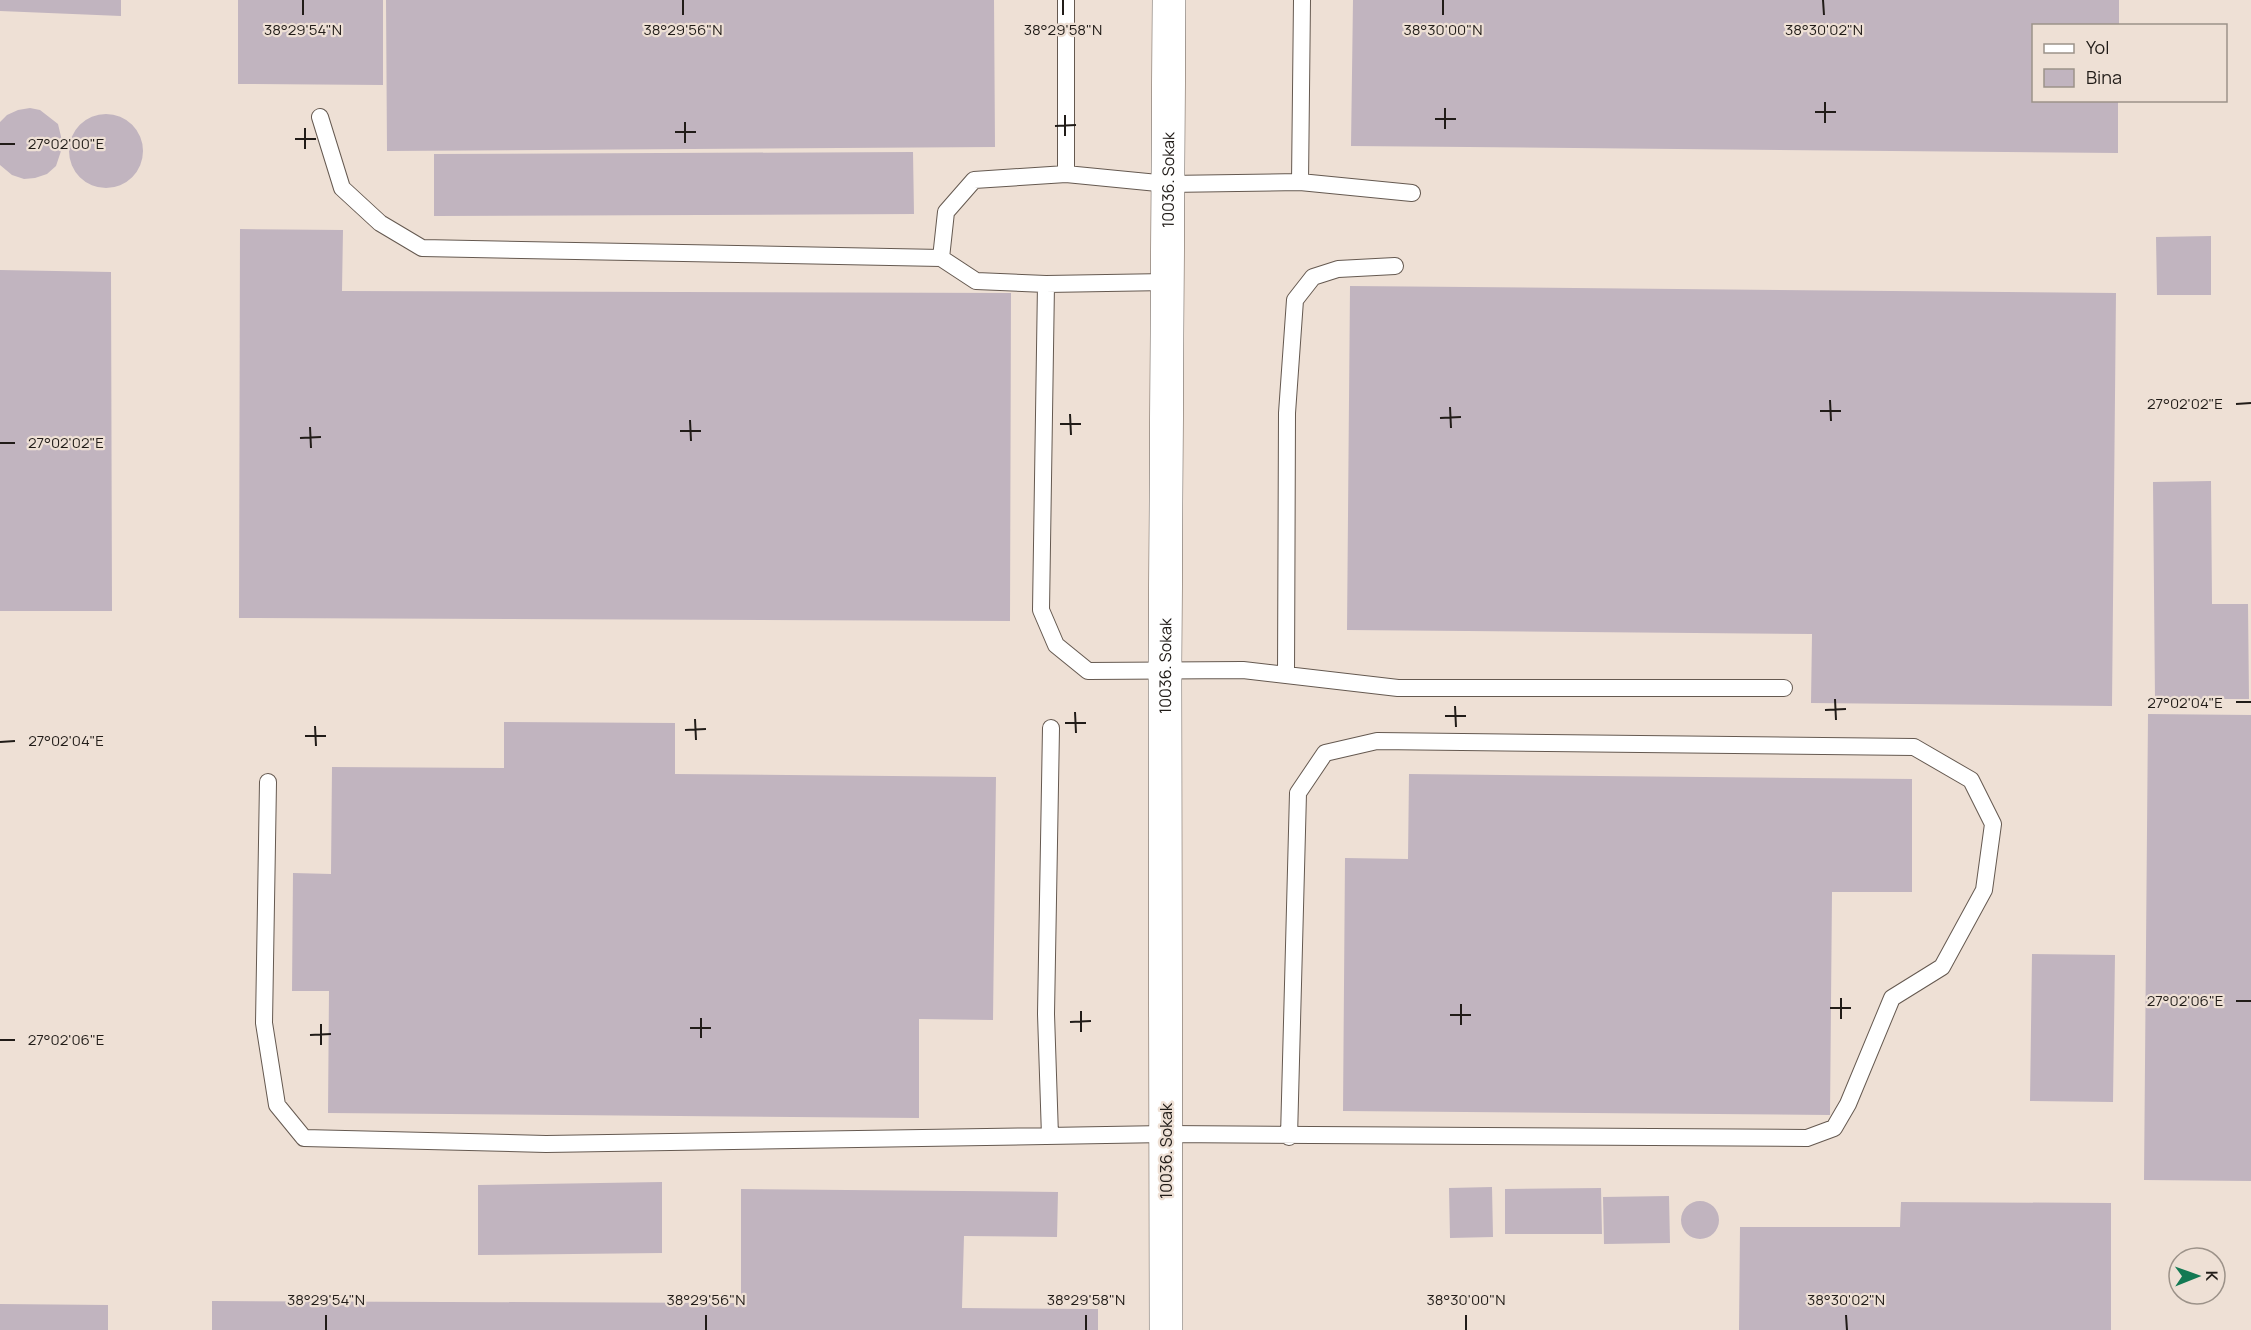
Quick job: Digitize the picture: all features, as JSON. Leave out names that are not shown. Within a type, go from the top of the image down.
[{"type":"street","name":"10036. Sokak","points":[[1166,1330],[1165,670],[1169,0]]},
{"type":"lane","points":[[1066,0],[1066,174]]},
{"type":"lane","points":[[1300,182],[1302,0]]},
{"type":"lane","points":[[320,117],[342,188],[380,223],[422,248],[941,258],[976,281],[1046,284],[1167,282]]},
{"type":"lane","points":[[941,258],[946,212],[974,180],[1066,174],[1168,184],[1300,182],[1412,193]]},
{"type":"lane","points":[[1286,675],[1287,413],[1295,300],[1312,277],[1338,269],[1395,266]]},
{"type":"lane","points":[[1046,284],[1041,610],[1056,645],[1088,671],[1243,670],[1398,688],[1784,688]]},
{"type":"lane","points":[[1050,1136],[1046,1014],[1051,728]]},
{"type":"lane","points":[[268,782],[264,1023],[277,1105],[304,1138],[546,1144],[1166,1134],[1288,1137],[1514,1135],[1807,1138],[1834,1128],[1848,1104],[1892,998],[1942,967],[1984,890],[1993,824],[1971,780],[1914,747],[1377,741],[1325,753],[1298,793],[1288,1137]]},
{"type":"building","points":[[0,0],[121,0],[121,16],[0,11]]},
{"type":"building","points":[[238,0],[383,0],[383,85],[238,84]]},
{"type":"building","points":[[386,0],[994,0],[995,147],[387,151]]},
{"type":"building","points":[[1353,0],[2119,0],[2119,24],[2032,24],[2032,102],[2118,102],[2118,153],[1351,146]]},
{"type":"building","points":[[30,108],[40,110],[58,124],[63,145],[56,166],[47,174],[24,179],[12,175],[0,165],[0,122],[7,115]]},
{"type":"building","points":[[99,114],[113,114],[127,120],[137,130],[143,144],[143,158],[137,172],[127,182],[113,188],[99,188],[85,182],[75,172],[69,158],[69,144],[75,130],[85,120]]},
{"type":"building","points":[[913,152],[914,214],[434,216],[434,154]]},
{"type":"building","points":[[240,229],[343,230],[342,291],[1011,293],[1010,621],[239,618]]},
{"type":"building","points":[[2211,236],[2211,295],[2157,295],[2156,237]]},
{"type":"building","points":[[0,270],[111,272],[112,611],[0,611]]},
{"type":"building","points":[[1350,286],[2116,293],[2112,706],[1811,703],[1812,634],[1347,630]]},
{"type":"building","points":[[2211,481],[2212,604],[2248,604],[2249,699],[2155,699],[2153,482]]},
{"type":"building","points":[[2148,714],[2251,715],[2251,1181],[2144,1180]]},
{"type":"building","points":[[504,722],[675,723],[675,774],[996,777],[993,1020],[919,1019],[919,1118],[328,1113],[329,991],[292,991],[293,873],[331,874],[332,767],[504,768]]},
{"type":"building","points":[[1409,774],[1912,779],[1912,892],[1832,892],[1830,1115],[1343,1111],[1345,858],[1408,859]]},
{"type":"building","points":[[2032,954],[2115,955],[2113,1102],[2030,1101]]},
{"type":"building","points":[[662,1182],[662,1253],[478,1255],[478,1185]]},
{"type":"building","points":[[1492,1187],[1493,1237],[1450,1238],[1449,1188]]},
{"type":"building","points":[[1601,1188],[1602,1234],[1505,1234],[1505,1189]]},
{"type":"building","points":[[741,1189],[1058,1192],[1057,1237],[964,1236],[962,1308],[1098,1309],[1098,1330],[212,1330],[212,1301],[741,1303]]},
{"type":"building","points":[[1669,1196],[1670,1243],[1604,1244],[1603,1197]]},
{"type":"building","points":[[1700,1201],[1714,1206],[1719,1220],[1714,1234],[1700,1239],[1686,1234],[1681,1220],[1686,1206]]},
{"type":"building","points":[[1901,1202],[2111,1203],[2111,1330],[1739,1330],[1740,1227],[1900,1227]]},
{"type":"building","points":[[0,1304],[108,1305],[108,1330],[0,1330]]}]
